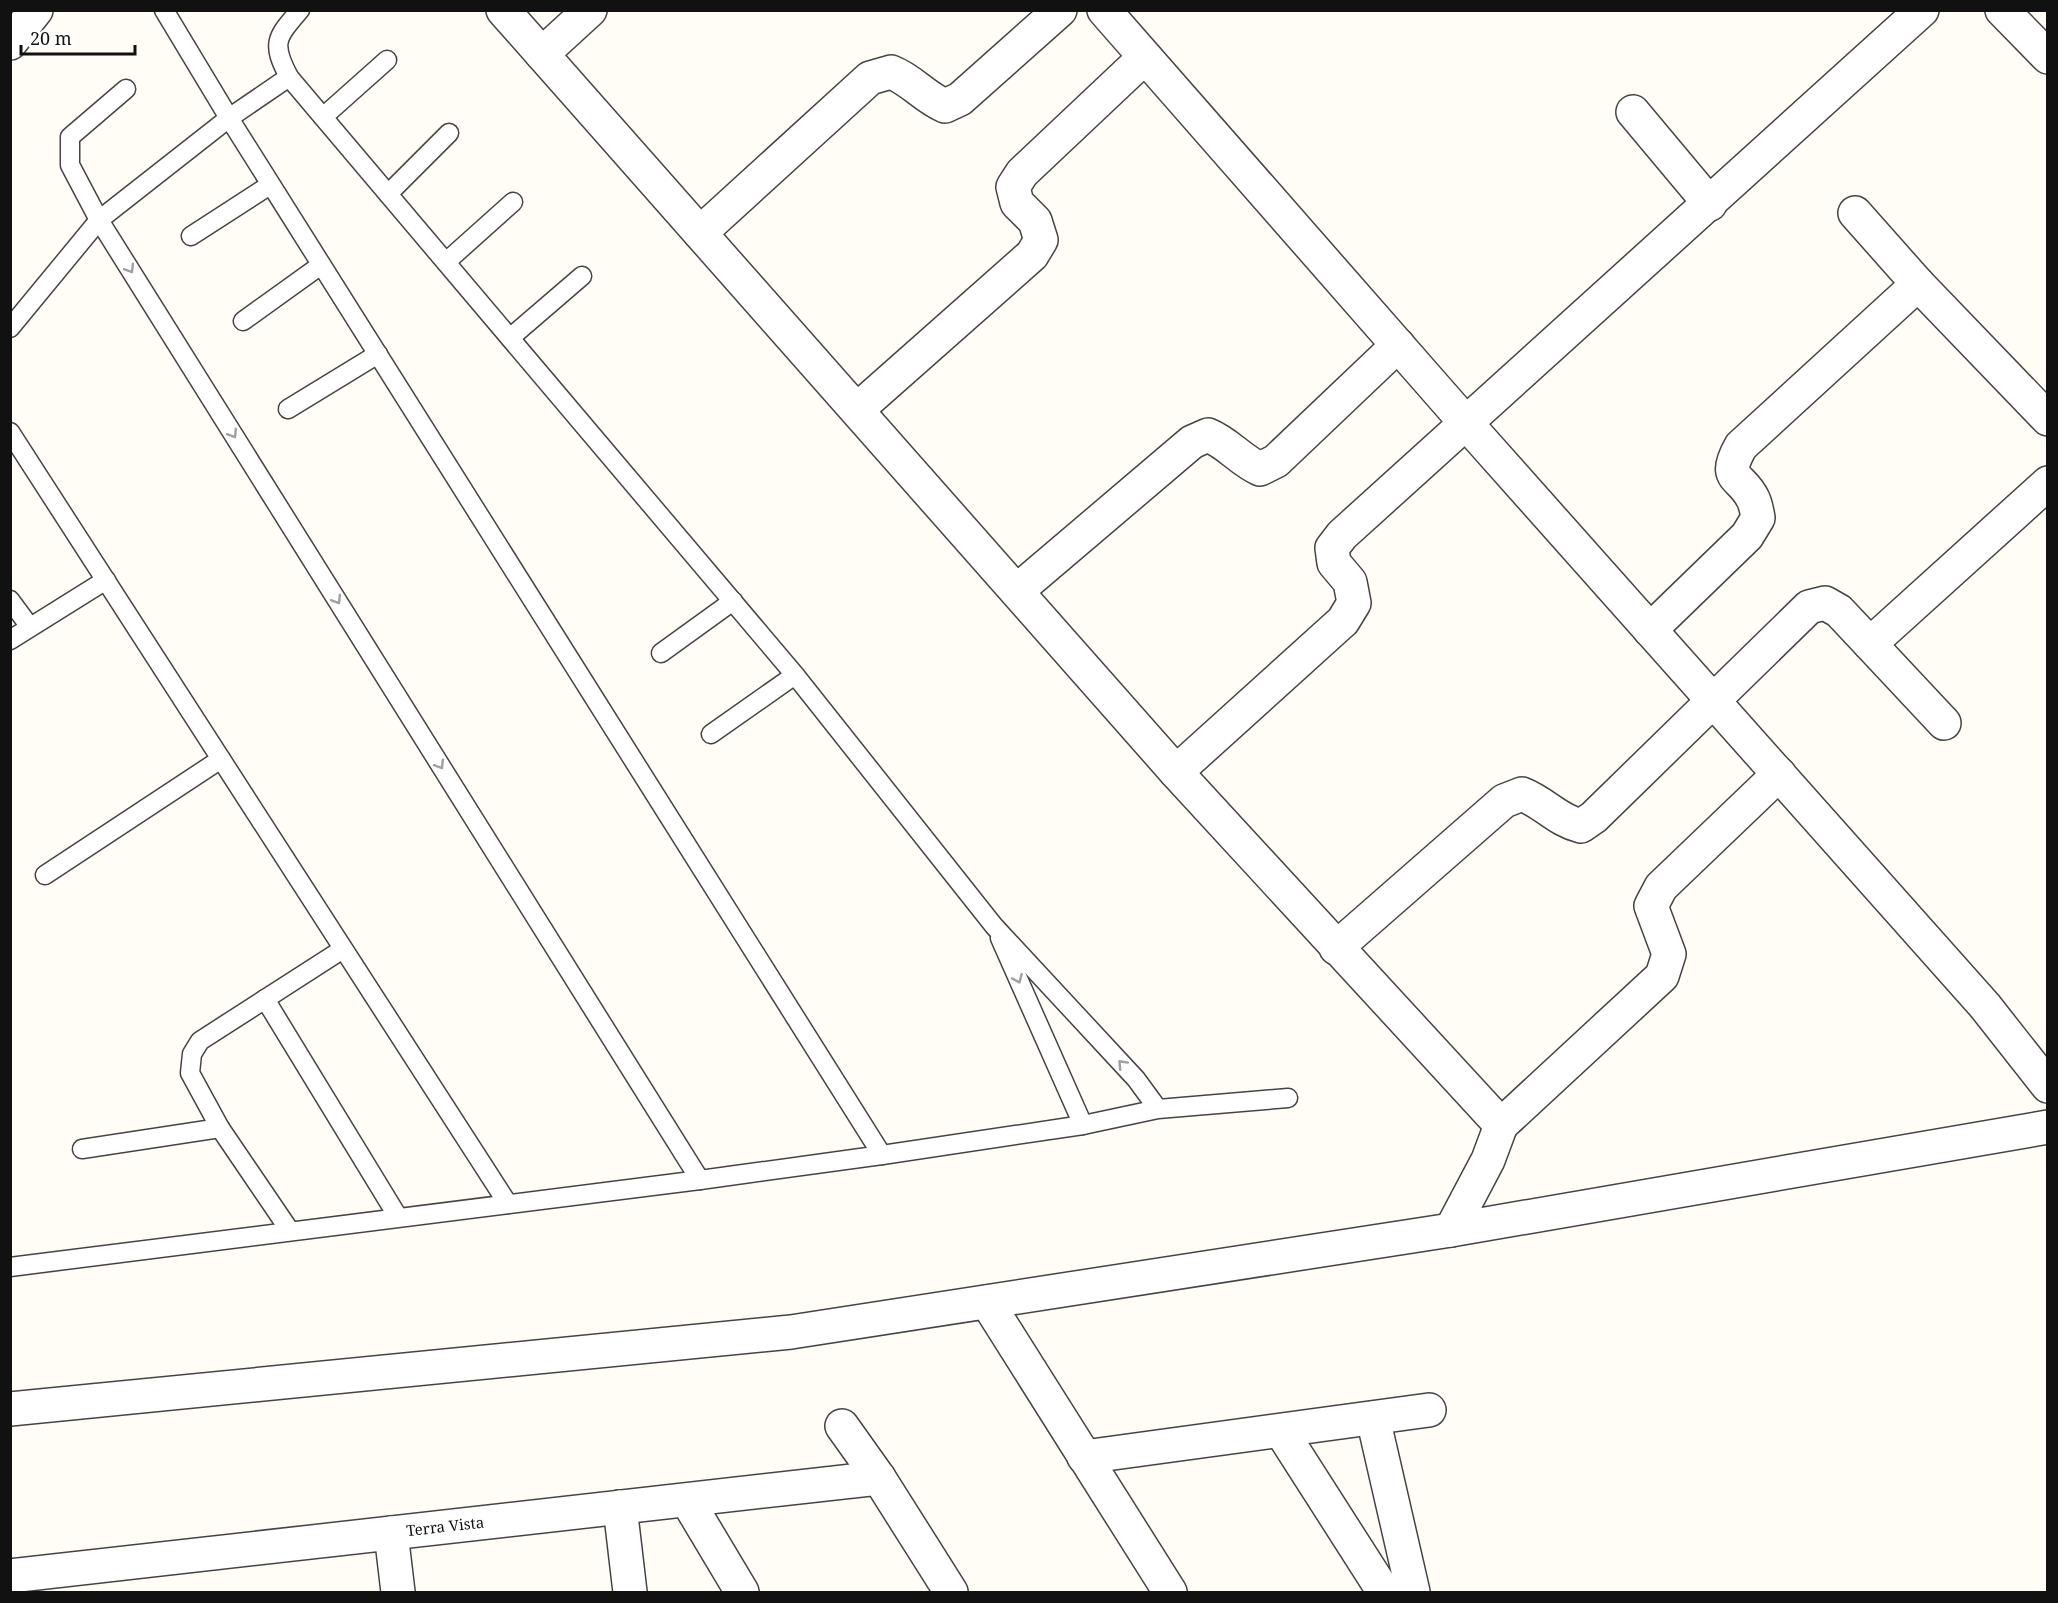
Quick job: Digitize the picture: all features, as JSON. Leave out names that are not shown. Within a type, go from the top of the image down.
[{"type":"street","points":[[10,43],[36,10]]},
{"type":"street","points":[[502,10],[858,409],[1176,772],[1501,1125]]},
{"type":"street","points":[[542,54],[590,10]]},
{"type":"street","points":[[700,233],[870,78],[891,72],[908,79],[929,99],[945,106],[960,99],[1060,10]]},
{"type":"street","points":[[1104,10],[1466,423],[1985,1006],[2048,1086]]},
{"type":"street","points":[[1176,772],[1344,621],[1354,603],[1350,582],[1334,562],[1332,548],[1342,535],[1922,10]]},
{"type":"street","points":[[2002,10],[2048,57]]},
{"type":"street","points":[[858,409],[1032,255],[1041,240],[1035,221],[1017,203],[1013,187],[1022,173],[1145,57]]},
{"type":"street","points":[[1633,112],[1710,204]]},
{"type":"street","points":[[1855,213],[1918,284],[2048,419]]},
{"type":"street","points":[[1650,630],[1747,536],[1758,518],[1753,498],[1735,479],[1732,462],[1741,446],[1918,284]]},
{"type":"street","points":[[1018,590],[1192,442],[1208,435],[1224,441],[1244,462],[1260,469],[1276,461],[1398,345]]},
{"type":"street","points":[[1870,644],[2048,483]]},
{"type":"street","points":[[1336,948],[1504,801],[1522,794],[1541,802],[1564,822],[1581,826],[1594,817],[1809,607],[1825,603],[1839,612],[1944,723]]},
{"type":"street","points":[[1451,1230],[1488,1160],[1501,1125],[1662,976],[1669,954],[1656,927],[1651,906],[1661,887],[1779,774]]},
{"type":"street","points":[[10,1409],[791,1332],[1451,1230],[2048,1127]]},
{"type":"street","points":[[987,1302],[1170,1593]]},
{"type":"street","points":[[1084,1457],[1429,1410]]},
{"type":"street","points":[[1373,1418],[1413,1593]]},
{"type":"street","points":[[842,1426],[879,1478],[951,1593]]},
{"type":"street","points":[[1281,1431],[1384,1593]]},
{"type":"street","name":"Terra Vista","points":[[26,1581],[391,1533],[879,1478]]},
{"type":"street","points":[[687,1500],[742,1593]]},
{"type":"street","points":[[620,1507],[630,1593]]},
{"type":"street","points":[[391,1533],[398,1593]]},
{"type":"lane","points":[[164,10],[270,185],[882,1155]]},
{"type":"lane","points":[[300,10],[279,34],[277,53],[289,77],[795,675],[994,926],[1136,1078],[1158,1109]]},
{"type":"lane","points":[[323,117],[387,60]]},
{"type":"lane","points":[[10,328],[99,220],[229,118],[289,77]]},
{"type":"lane","points":[[126,89],[70,137],[70,165],[99,220],[700,1180]]},
{"type":"lane","points":[[388,194],[450,133]]},
{"type":"lane","points":[[191,237],[270,185]]},
{"type":"lane","points":[[446,262],[513,202]]},
{"type":"lane","points":[[243,321],[321,265]]},
{"type":"lane","points":[[510,338],[582,276]]},
{"type":"lane","points":[[288,409],[378,354]]},
{"type":"lane","points":[[10,432],[508,1204]]},
{"type":"lane","points":[[10,640],[106,579]]},
{"type":"lane","points":[[10,600],[30,627]]},
{"type":"lane","points":[[661,653],[733,601]]},
{"type":"lane","points":[[711,734],[795,675]]},
{"type":"lane","points":[[45,875],[221,759]]},
{"type":"lane","points":[[994,926],[1083,1125]]},
{"type":"lane","points":[[290,1231],[220,1128],[190,1073],[192,1054],[200,1041],[343,949]]},
{"type":"lane","points":[[265,999],[398,1217]]},
{"type":"lane","points":[[10,1267],[882,1155],[1083,1125],[1158,1109],[1288,1098]]},
{"type":"lane","points":[[82,1149],[220,1128]]}]
